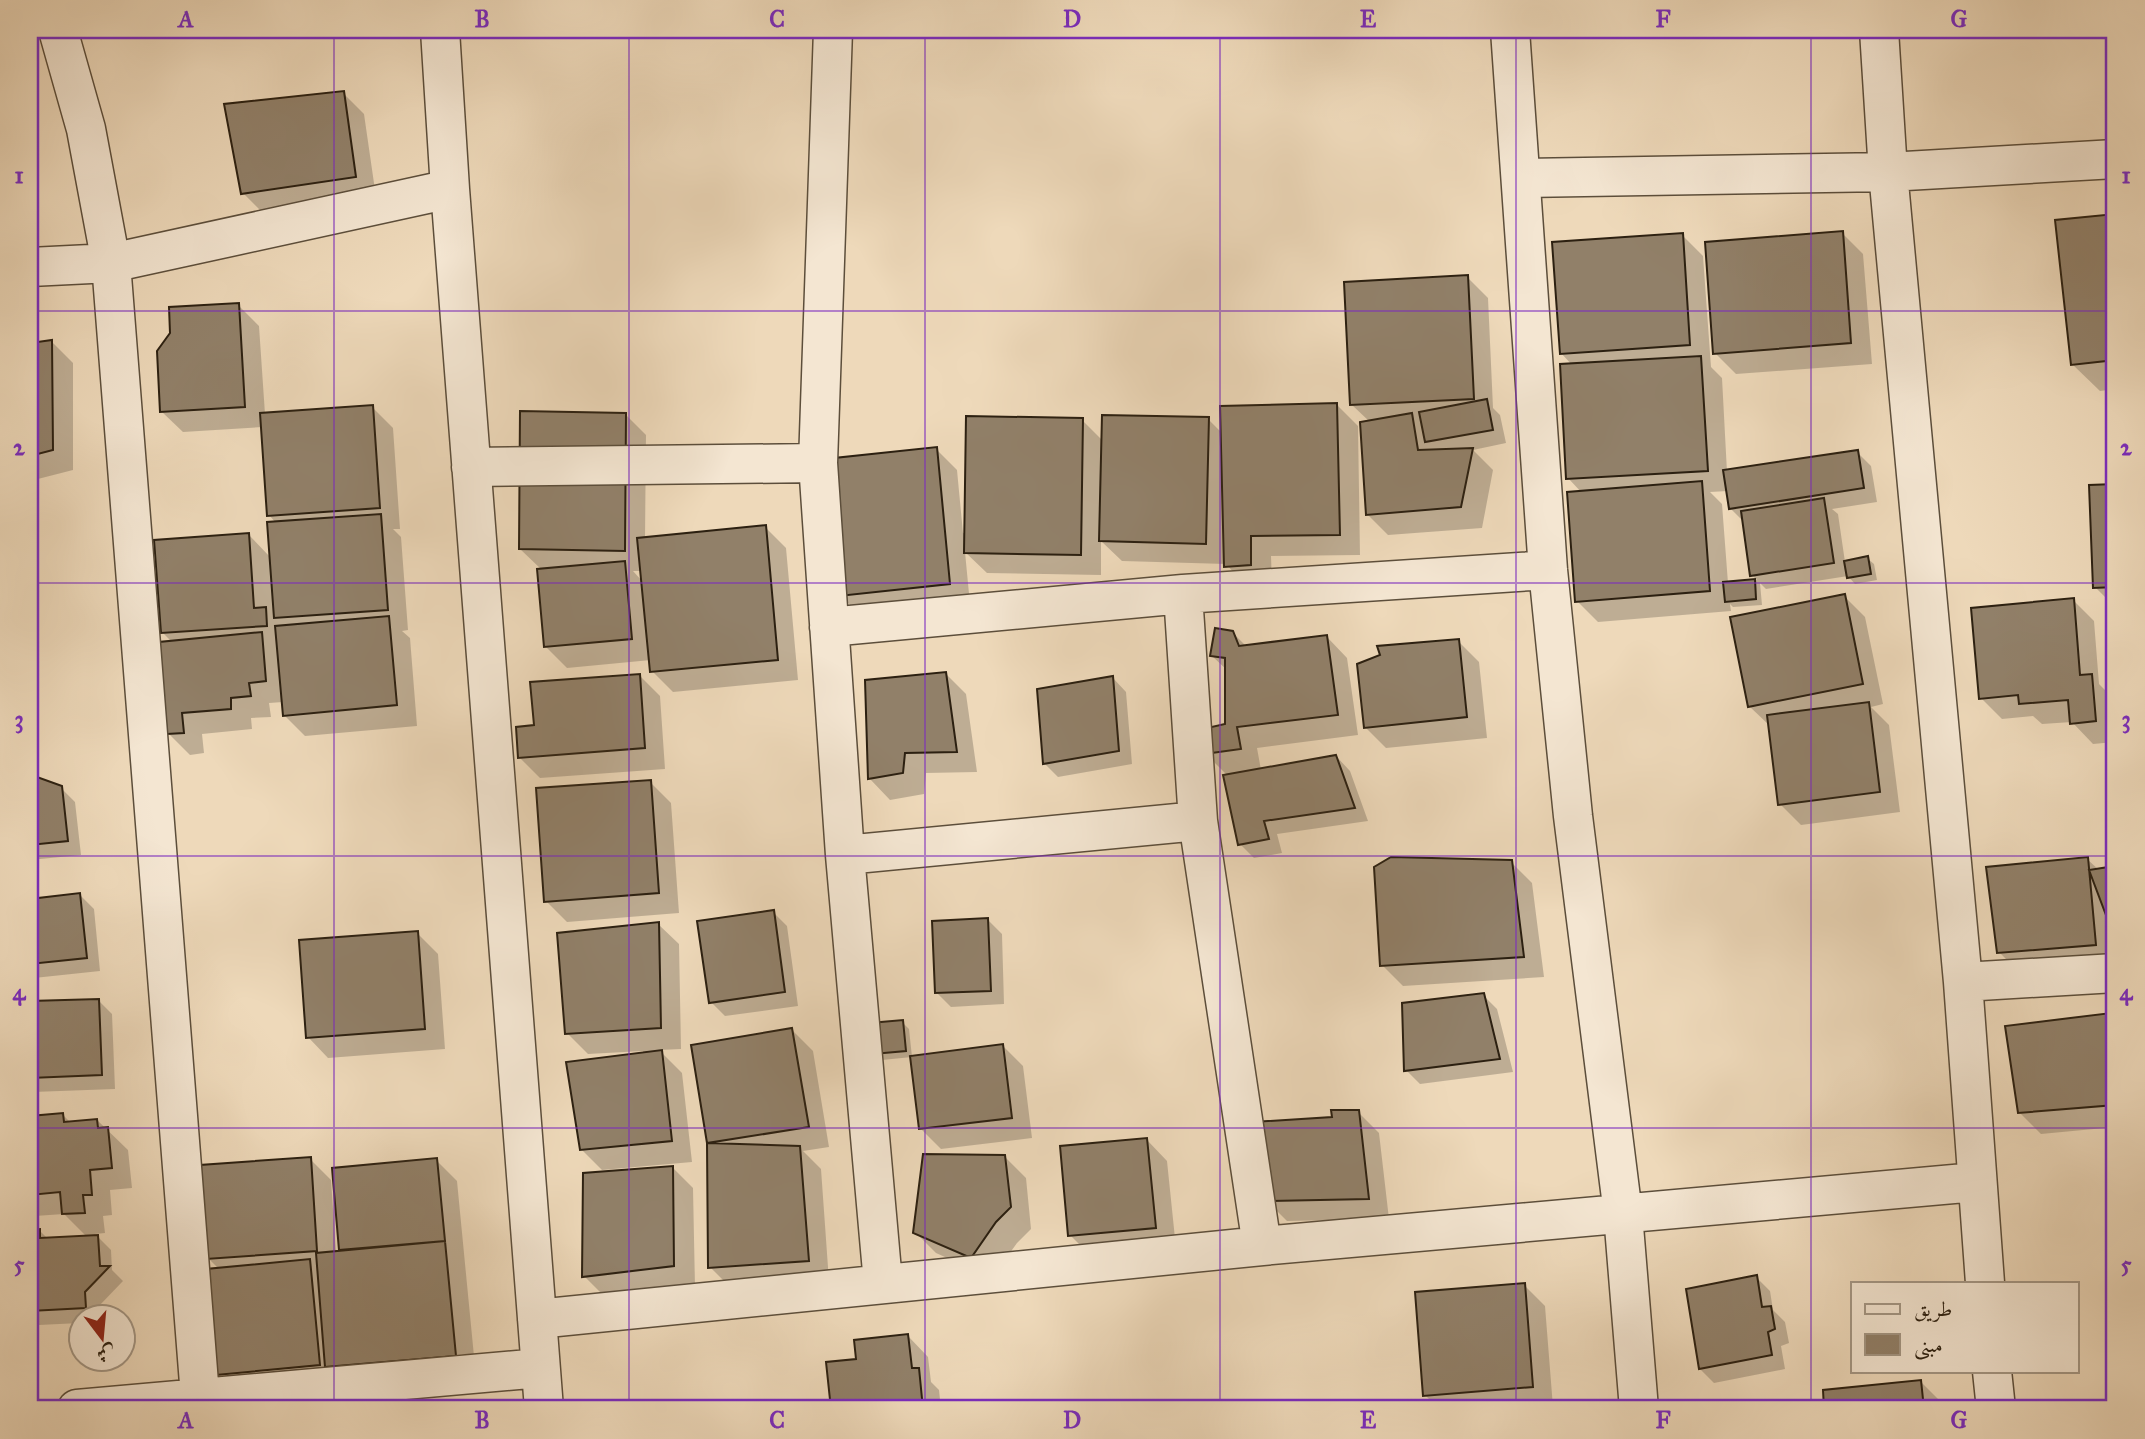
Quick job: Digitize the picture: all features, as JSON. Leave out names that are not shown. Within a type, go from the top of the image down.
[{"type":"street","points":[[58,30],[86,129],[111,263],[201,1403]]},
{"type":"street","points":[[440,30],[544,1409]]},
{"type":"street","points":[[833,30],[818,463],[845,855],[883,1283]]},
{"type":"street","points":[[1510,30],[1548,570],[1573,816],[1623,1214],[1639,1409]]},
{"type":"street","points":[[1879,30],[1888,172],[1963,982],[1985,1282]]},
{"type":"street","points":[[1521,178],[1888,172],[2115,159]]},
{"type":"street","points":[[30,267],[111,263],[450,189]]},
{"type":"street","points":[[471,467],[818,463]]},
{"type":"street","points":[[829,627],[1182,594],[1548,570]]},
{"type":"street","points":[[1182,594],[1198,821],[1262,1246]]},
{"type":"street","points":[[845,855],[1198,821]]},
{"type":"street","points":[[1963,982],[2115,973]]},
{"type":"street","points":[[537,1320],[1262,1246],[1976,1182]]},
{"type":"street","points":[[77,1409],[201,1403],[540,1368]]},
{"type":"street","points":[[1992,1372],[1996,1409]]},
{"type":"building","points":[[344,91],[356,177],[241,194],[224,104]]},
{"type":"building","points":[[2115,214],[2115,360],[2071,365],[2055,220]]},
{"type":"building","points":[[1843,231],[1851,343],[1713,354],[1705,242]]},
{"type":"building","points":[[1683,233],[1690,345],[1560,354],[1552,242]]},
{"type":"building","points":[[1468,275],[1474,399],[1350,405],[1344,282]]},
{"type":"building","points":[[239,303],[245,407],[160,412],[157,351],[170,333],[169,307]]},
{"type":"building","points":[[52,340],[53,450],[30,456],[30,343]]},
{"type":"building","points":[[1701,356],[1708,471],[1566,479],[1560,364]]},
{"type":"building","points":[[1487,399],[1493,430],[1425,442],[1419,412]]},
{"type":"building","points":[[1337,403],[1340,535],[1251,536],[1251,565],[1224,567],[1220,406]]},
{"type":"building","points":[[373,405],[380,508],[267,516],[260,413]]},
{"type":"building","points":[[520,411],[626,413],[625,551],[519,549]]},
{"type":"building","points":[[1412,413],[1418,450],[1473,448],[1461,507],[1366,515],[1360,422]]},
{"type":"building","points":[[1102,415],[1209,417],[1206,544],[1099,541]]},
{"type":"building","points":[[966,416],[1083,418],[1081,555],[964,553]]},
{"type":"building","points":[[937,447],[950,584],[839,596],[825,459]]},
{"type":"building","points":[[1858,450],[1864,488],[1729,509],[1723,470]]},
{"type":"building","points":[[1702,481],[1710,591],[1575,602],[1567,492]]},
{"type":"building","points":[[2115,484],[2115,587],[2093,588],[2089,485]]},
{"type":"building","points":[[1824,498],[1834,563],[1750,576],[1741,511]]},
{"type":"building","points":[[381,514],[388,610],[274,618],[267,522]]},
{"type":"building","points":[[766,525],[778,660],[650,672],[637,538]]},
{"type":"building","points":[[249,533],[254,608],[266,607],[267,626],[161,633],[154,540]]},
{"type":"building","points":[[1868,556],[1871,574],[1847,578],[1844,561]]},
{"type":"building","points":[[625,561],[632,639],[544,647],[537,569]]},
{"type":"building","points":[[1755,579],[1756,599],[1725,602],[1723,582]]},
{"type":"building","points":[[1845,594],[1863,684],[1748,707],[1730,617]]},
{"type":"building","points":[[2074,598],[2080,675],[2092,674],[2096,721],[2070,724],[2068,700],[2019,704],[2018,695],[1979,699],[1971,608]]},
{"type":"building","points":[[389,616],[397,705],[283,716],[275,626]]},
{"type":"building","points":[[1215,628],[1233,631],[1239,646],[1327,635],[1338,715],[1237,727],[1241,749],[1204,754],[1207,728],[1225,724],[1225,658],[1210,656]]},
{"type":"building","points":[[262,632],[266,681],[249,683],[251,696],[231,698],[231,709],[182,713],[184,733],[167,734],[159,642]]},
{"type":"building","points":[[1459,639],[1467,717],[1364,728],[1357,664],[1380,655],[1377,646]]},
{"type":"building","points":[[946,672],[957,752],[905,753],[903,773],[868,779],[865,680]]},
{"type":"building","points":[[640,674],[645,748],[518,758],[516,727],[534,725],[530,682]]},
{"type":"building","points":[[1113,676],[1119,751],[1043,764],[1037,689]]},
{"type":"building","points":[[1869,702],[1880,792],[1778,805],[1767,715]]},
{"type":"building","points":[[1336,755],[1355,808],[1264,821],[1269,839],[1238,845],[1223,775]]},
{"type":"building","points":[[30,777],[62,786],[68,841],[30,845]]},
{"type":"building","points":[[651,780],[659,893],[544,902],[536,788]]},
{"type":"building","points":[[1391,857],[1512,860],[1524,957],[1380,966],[1374,867]]},
{"type":"building","points":[[2088,857],[2096,945],[1997,953],[1986,867]]},
{"type":"building","points":[[2115,866],[2115,939],[2089,870]]},
{"type":"building","points":[[80,893],[87,958],[30,964],[30,899]]},
{"type":"building","points":[[774,910],[785,992],[709,1003],[697,921]]},
{"type":"building","points":[[988,918],[991,991],[935,993],[932,921]]},
{"type":"building","points":[[659,922],[661,1028],[565,1034],[557,933]]},
{"type":"building","points":[[418,931],[425,1029],[306,1038],[299,940]]},
{"type":"building","points":[[1484,993],[1500,1059],[1404,1071],[1402,1003]]},
{"type":"building","points":[[99,999],[102,1075],[30,1078],[30,1001]]},
{"type":"building","points":[[2111,1013],[2115,1105],[2018,1113],[2005,1026]]},
{"type":"building","points":[[903,1020],[906,1051],[873,1054],[870,1023]]},
{"type":"building","points":[[792,1028],[809,1127],[707,1143],[691,1045]]},
{"type":"building","points":[[1003,1044],[1012,1118],[919,1129],[910,1056]]},
{"type":"building","points":[[662,1050],[672,1141],[580,1150],[566,1062]]},
{"type":"building","points":[[1331,1110],[1359,1110],[1369,1199],[1264,1201],[1253,1122],[1332,1117]]},
{"type":"building","points":[[63,1113],[64,1122],[97,1119],[98,1128],[108,1127],[112,1168],[90,1170],[92,1195],[83,1195],[85,1213],[62,1214],[60,1192],[30,1195],[30,1116]]},
{"type":"building","points":[[1147,1138],[1156,1228],[1068,1236],[1060,1146]]},
{"type":"building","points":[[707,1143],[800,1146],[809,1261],[708,1268]]},
{"type":"building","points":[[923,1154],[1005,1155],[1011,1207],[996,1222],[971,1258],[913,1233]]},
{"type":"building","points":[[311,1157],[317,1251],[206,1259],[200,1165]]},
{"type":"building","points":[[437,1158],[445,1241],[339,1250],[332,1168]]},
{"type":"building","points":[[673,1166],[674,1266],[582,1277],[583,1173]]},
{"type":"building","points":[[40,1229],[40,1238],[98,1235],[100,1266],[110,1266],[85,1292],[86,1302],[66,1302],[66,1309],[30,1311],[30,1230]]},
{"type":"building","points":[[445,1241],[456,1356],[325,1367],[316,1253]]},
{"type":"building","points":[[310,1259],[320,1365],[216,1375],[206,1269]]},
{"type":"building","points":[[1757,1275],[1762,1307],[1771,1306],[1775,1329],[1768,1332],[1772,1355],[1699,1369],[1686,1289]]},
{"type":"building","points":[[1525,1283],[1533,1387],[1423,1396],[1415,1292]]},
{"type":"building","points":[[908,1334],[912,1368],[919,1368],[923,1409],[831,1409],[826,1362],[856,1359],[854,1340]]},
{"type":"building","points":[[1921,1380],[1924,1409],[1824,1409],[1823,1390]]}]
